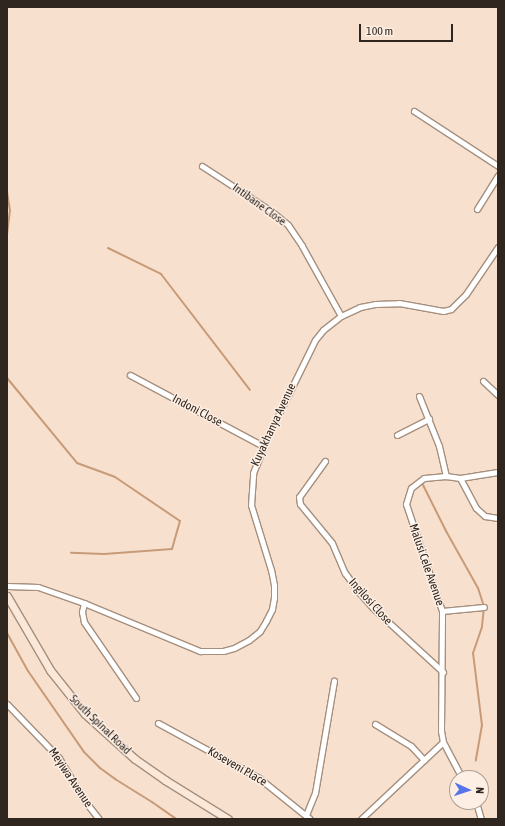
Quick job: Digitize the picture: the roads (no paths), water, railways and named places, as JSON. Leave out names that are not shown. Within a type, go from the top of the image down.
[{"type":"street","points":[[414,111],[498,166]]},
{"type":"street","name":"Intibane Close","points":[[202,166],[271,211],[288,225],[302,246],[341,316]]},
{"type":"street","points":[[477,209],[498,175]]},
{"type":"street","name":"Kuyakhanya Avenue","points":[[7,586],[38,587],[84,603],[200,651],[223,651],[234,648],[254,635],[266,621],[272,609],[274,585],[271,570],[251,505],[253,473],[263,446],[315,340],[324,330],[341,316],[360,307],[387,302],[412,304],[443,311],[451,309],[466,294],[498,247]]},
{"type":"street","name":"Indoni Close","points":[[130,375],[263,446]]},
{"type":"street","points":[[483,381],[498,395]]},
{"type":"street","points":[[419,396],[444,461],[446,476]]},
{"type":"street","points":[[397,435],[429,419]]},
{"type":"street","name":"Ingilosi Close","points":[[325,461],[300,497],[300,504],[332,543],[345,573],[359,592],[390,624],[443,672]]},
{"type":"street","name":"Malusi Cele Avenue","points":[[458,770],[443,742],[441,731],[443,672],[442,611],[406,504],[412,488],[420,481],[429,477],[446,476],[460,478],[498,472]]},
{"type":"street","points":[[460,478],[476,508],[485,516],[498,518]]},
{"type":"street","name":"South Spinal Road","points":[[7,596],[50,670],[85,714],[135,759],[165,780],[228,819]]},
{"type":"street","points":[[84,603],[82,612],[84,622],[136,698]]},
{"type":"street","points":[[442,611],[484,607]]},
{"type":"street","points":[[308,817],[314,793],[334,681]]},
{"type":"street","name":"Meyiwa Avenue","points":[[7,704],[59,758],[84,800],[98,819]]},
{"type":"street","name":"Koseveni Place","points":[[158,723],[259,778],[308,817]]},
{"type":"street","points":[[375,724],[410,746],[424,760]]},
{"type":"street","points":[[360,819],[443,742]]},
{"type":"waterway","points":[[7,192],[10,210],[7,235]]},
{"type":"waterway","points":[[108,248],[161,274],[250,390]]},
{"type":"waterway","points":[[7,378],[77,463],[115,477],[180,521],[172,549],[104,554],[71,553]]},
{"type":"waterway","points":[[422,483],[446,531],[478,588],[484,607],[482,627],[473,653],[482,725],[476,760]]},
{"type":"waterway","points":[[7,633],[28,671],[84,752],[100,768],[115,779],[176,819]]}]
